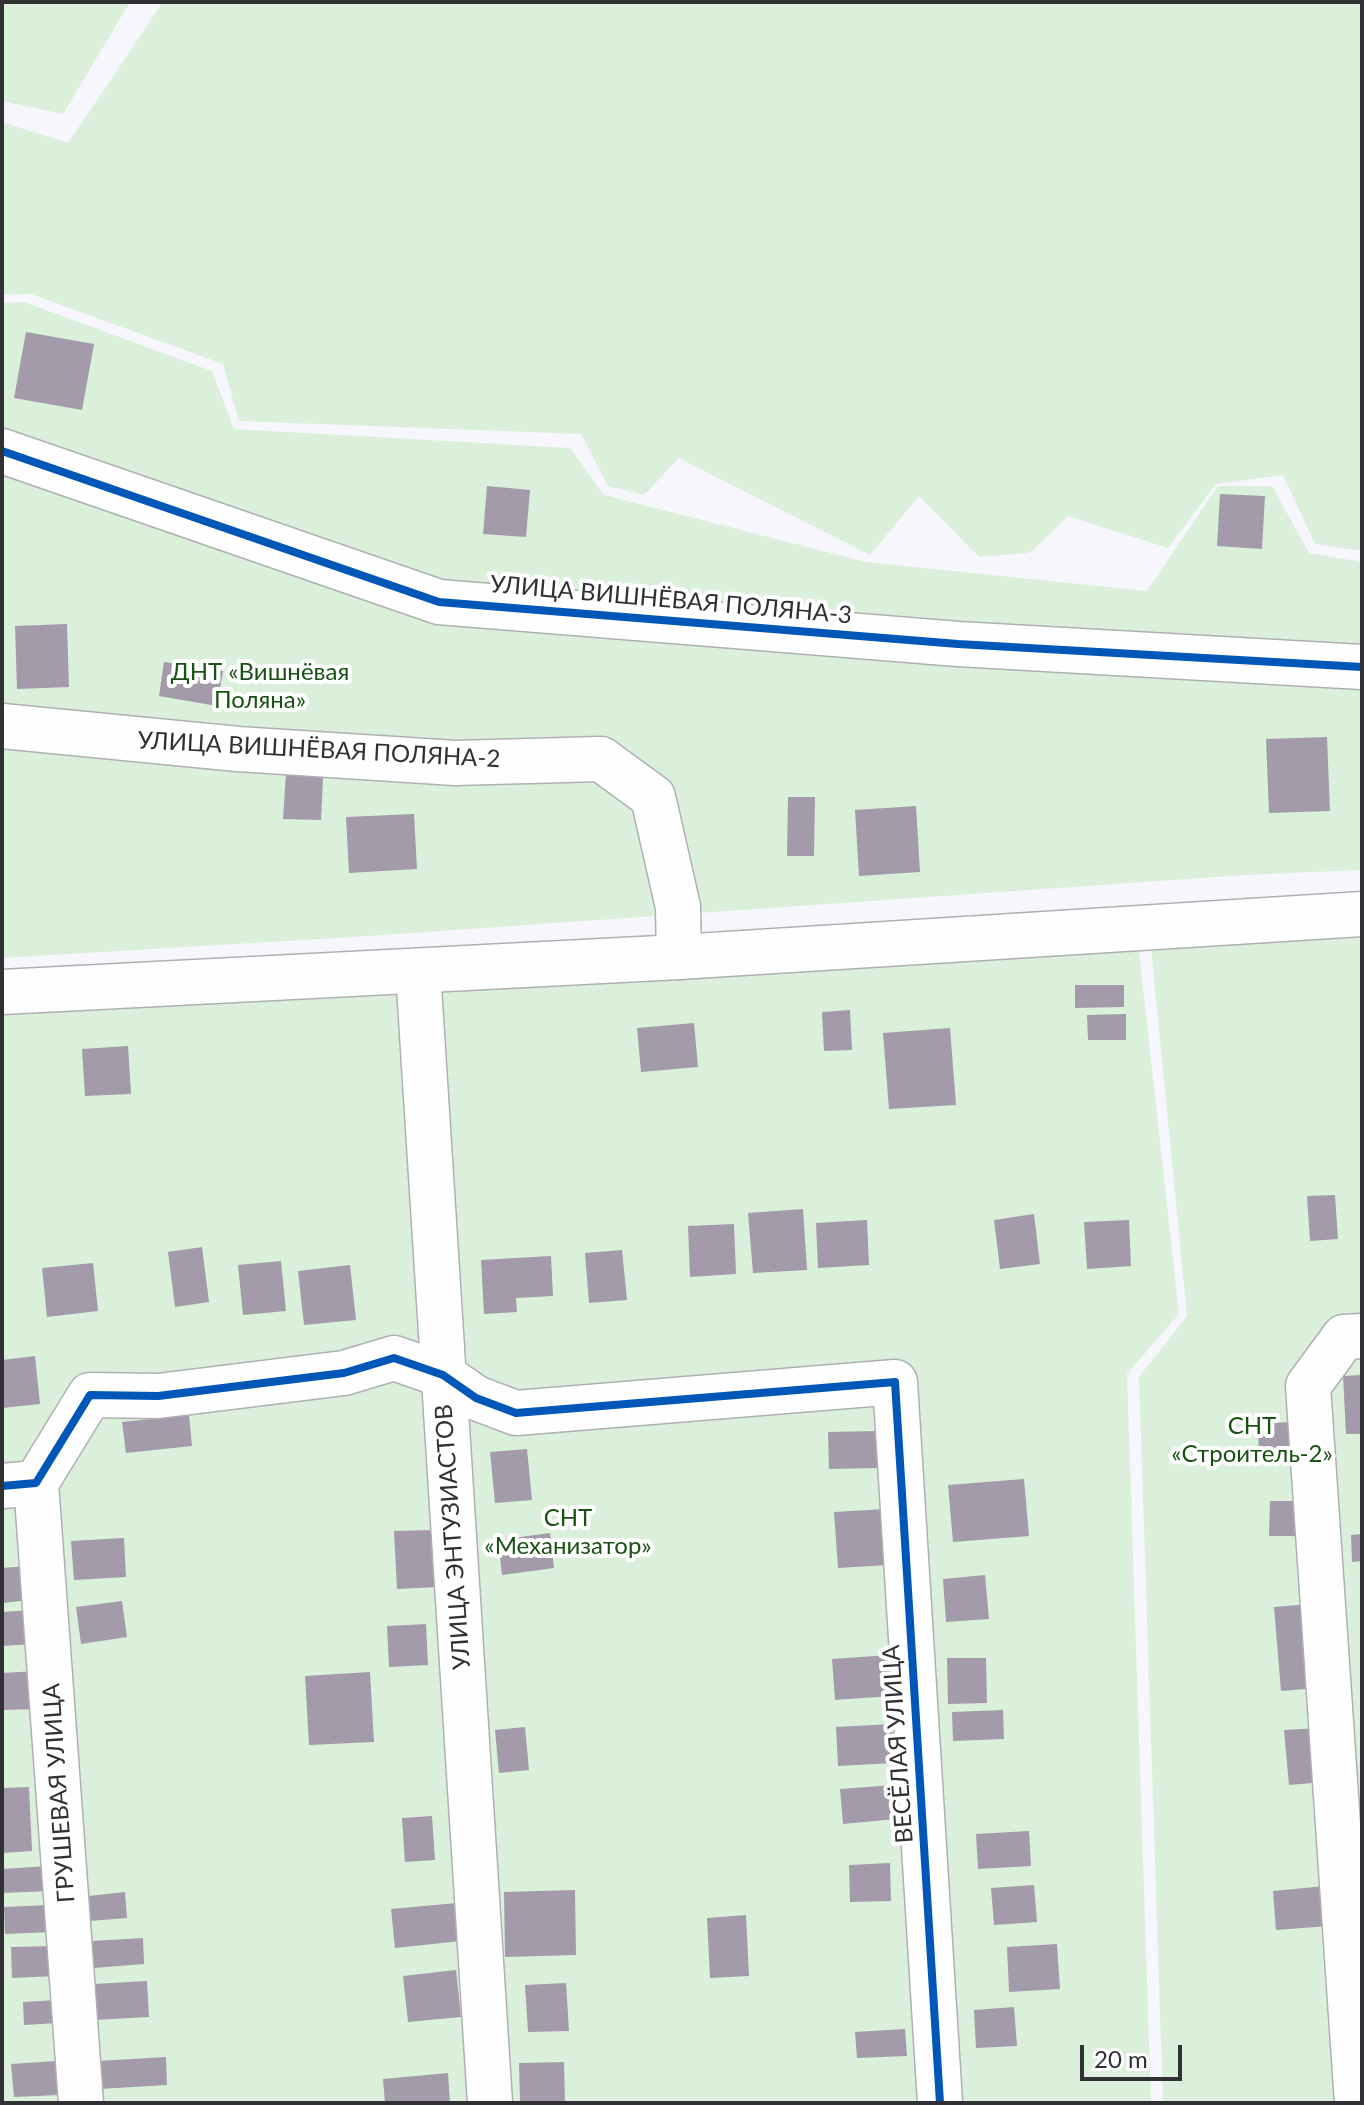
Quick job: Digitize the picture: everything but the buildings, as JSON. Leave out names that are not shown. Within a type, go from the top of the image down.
[{"type":"street","name":"УЛИЦА ВИШНЁВАЯ ПОЛЯНА-3","points":[[2,451],[439,602],[958,644],[1362,667]]},
{"type":"street","name":"УЛИЦА ВИШНЁВАЯ ПОЛЯНА-2","points":[[2,726],[238,749],[455,763],[601,759],[653,797],[678,907],[679,957]]},
{"type":"street","points":[[2,992],[679,957],[1362,914]]},
{"type":"street","name":"УЛИЦА ЭНТУЗИАСТОВ","points":[[418,971],[490,2103]]},
{"type":"street","points":[[1357,2103],[1308,1386],[1344,1337],[1362,1336]]},
{"type":"street","points":[[19,1485],[90,1395],[158,1396],[274,1382],[344,1373],[394,1358],[443,1375]]},
{"type":"street","name":"ВЕСЁЛАЯ УЛИЦА","points":[[443,1375],[476,1398],[516,1413],[895,1382],[940,2103]]},
{"type":"street","name":"ГРУШЕВАЯ УЛИЦА","points":[[19,1485],[81,2103]]},
{"type":"green space","points":[[2,2],[130,2],[63,114],[2,101]]},
{"type":"green space","points":[[165,2],[1362,2],[1362,551],[1315,544],[1283,475],[1216,484],[1168,548],[1068,516],[1030,553],[979,557],[919,496],[870,555],[679,458],[644,495],[608,486],[581,434],[239,421],[223,364],[31,294],[2,295],[2,122],[68,143]]},
{"type":"green space","name":"ДНТ «Вишнёвая Поляна»","points":[[24,302],[212,371],[234,429],[570,448],[604,495],[866,562],[1147,591],[1218,486],[1272,486],[1309,553],[1362,562],[1362,870],[1245,875],[354,937],[2,958],[2,303]]},
{"type":"green space","name":"СНТ «Механизатор»","points":[[1137,933],[1179,1314],[1127,1374],[1151,2103],[2,2103],[2,988]]},
{"type":"green space","name":"СНТ «Строитель-2»","points":[[1362,938],[1362,2103],[1163,2103],[1139,1377],[1187,1316],[1151,948]]},
{"type":"cycle path","points":[[2,451],[439,602],[958,644],[1362,667]]},
{"type":"cycle path","points":[[2,1486],[36,1483],[90,1395],[158,1396],[344,1373],[394,1358],[443,1375],[476,1398],[516,1413],[895,1382],[940,2103]]}]
